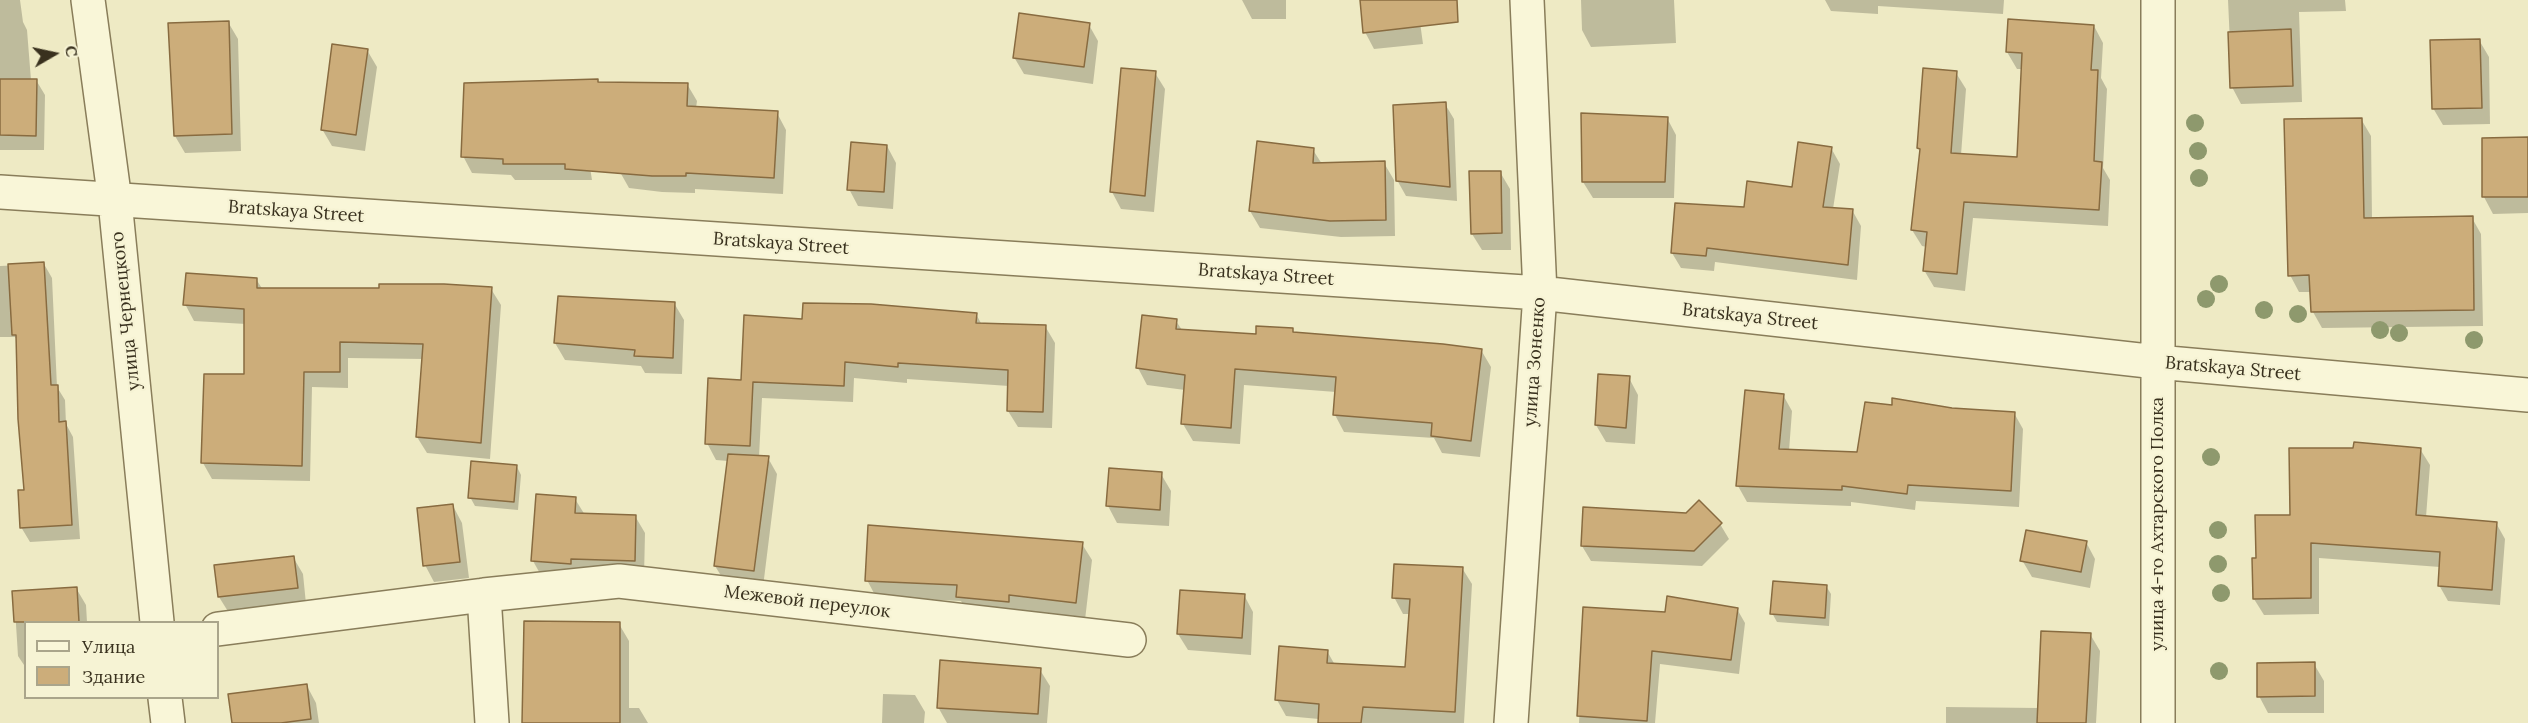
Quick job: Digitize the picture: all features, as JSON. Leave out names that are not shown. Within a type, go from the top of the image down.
[{"type":"street","name":"улица Чернецкого","points":[[88,0],[115,201],[158,621]]},
{"type":"street","name":"улица Зоненко","points":[[1511,723],[1540,293],[1527,0]]},
{"type":"street","name":"улица 4-го Ахтарского Полка","points":[[2158,0],[2158,723]]},
{"type":"street","name":"Bratskaya Street","points":[[0,192],[1540,293],[2157,362],[2528,395]]},
{"type":"street","name":"Межевой переулок","points":[[219,629],[619,580],[1129,640]]},
{"type":"street","points":[[484,595],[492,723]]},
{"type":"street","points":[[165,699],[168,723]]},
{"type":"building","points":[[1360,0],[1457,0],[1458,22],[1363,33]]},
{"type":"building","points":[[1019,13],[1090,23],[1084,67],[1013,58]]},
{"type":"building","points":[[2008,19],[2094,25],[2091,70],[2098,70],[2094,161],[2102,162],[2099,210],[1964,202],[1957,274],[1923,271],[1927,232],[1911,230],[1920,149],[1917,148],[1923,68],[1957,71],[1951,153],[2017,157],[2022,53],[2006,52]]},
{"type":"building","points":[[229,21],[232,134],[174,136],[168,23]]},
{"type":"building","points":[[2291,29],[2293,86],[2230,88],[2228,32]]},
{"type":"building","points":[[2480,39],[2482,108],[2432,109],[2430,40]]},
{"type":"building","points":[[332,44],[368,49],[356,135],[321,130]]},
{"type":"building","points":[[1121,68],[1156,71],[1145,196],[1110,192]]},
{"type":"building","points":[[0,79],[37,79],[36,136],[0,135]]},
{"type":"building","points":[[598,79],[598,82],[688,83],[687,106],[778,111],[774,178],[686,173],[686,176],[652,176],[565,169],[565,164],[503,164],[503,159],[461,157],[464,83]]},
{"type":"building","points":[[1446,102],[1450,187],[1396,181],[1393,105]]},
{"type":"building","points":[[1581,113],[1668,117],[1665,182],[1582,182]]},
{"type":"building","points":[[2362,118],[2364,218],[2473,216],[2474,310],[2311,312],[2309,275],[2288,276],[2284,119]]},
{"type":"building","points":[[2528,137],[2528,197],[2482,197],[2482,138]]},
{"type":"building","points":[[1257,141],[1314,148],[1313,163],[1385,161],[1386,220],[1330,221],[1249,211]]},
{"type":"building","points":[[851,142],[887,145],[884,192],[847,190]]},
{"type":"building","points":[[1798,142],[1832,147],[1823,207],[1853,209],[1848,265],[1707,248],[1706,256],[1671,253],[1675,203],[1744,207],[1747,181],[1792,187]]},
{"type":"building","points":[[1469,171],[1501,171],[1502,233],[1471,234]]},
{"type":"building","points":[[44,262],[51,385],[58,385],[59,422],[66,421],[72,525],[20,528],[18,490],[24,490],[18,419],[16,335],[12,335],[8,264]]},
{"type":"building","points":[[186,273],[257,278],[257,288],[379,288],[379,284],[492,287],[481,443],[416,437],[423,344],[340,342],[340,372],[304,372],[302,466],[201,463],[204,374],[244,374],[244,309],[183,305]]},
{"type":"building","points":[[558,296],[675,302],[673,358],[634,356],[635,350],[554,343]]},
{"type":"building","points":[[803,303],[871,304],[977,313],[976,323],[1046,325],[1043,412],[1007,411],[1008,370],[898,363],[898,367],[845,362],[844,386],[753,382],[750,446],[705,444],[708,378],[741,380],[744,315],[802,319]]},
{"type":"building","points":[[1142,315],[1177,319],[1176,329],[1256,334],[1256,326],[1293,328],[1293,332],[1482,349],[1471,441],[1431,436],[1432,423],[1333,415],[1336,377],[1235,369],[1231,428],[1181,424],[1185,375],[1136,368]]},
{"type":"building","points":[[1598,374],[1630,376],[1626,428],[1595,425]]},
{"type":"building","points":[[1745,390],[1784,394],[1779,449],[1857,452],[1865,402],[1892,405],[1892,398],[1952,408],[2015,412],[2011,491],[1908,485],[1907,494],[1842,486],[1842,490],[1736,486]]},
{"type":"building","points":[[2354,442],[2421,448],[2416,515],[2497,522],[2492,590],[2438,586],[2440,552],[2311,543],[2311,598],[2253,599],[2252,558],[2256,558],[2255,515],[2290,515],[2289,448],[2353,448]]},
{"type":"building","points":[[728,454],[769,456],[754,571],[714,566]]},
{"type":"building","points":[[471,461],[517,465],[514,502],[468,498]]},
{"type":"building","points":[[1109,468],[1162,472],[1160,510],[1106,506]]},
{"type":"building","points":[[536,494],[576,497],[575,513],[636,515],[635,561],[571,559],[571,564],[531,561]]},
{"type":"building","points":[[1699,500],[1722,523],[1694,551],[1581,546],[1583,507],[1686,513]]},
{"type":"building","points":[[453,504],[460,562],[423,566],[417,508]]},
{"type":"building","points":[[868,525],[1083,542],[1076,603],[1009,595],[1009,602],[956,597],[957,585],[865,581]]},
{"type":"building","points":[[2026,530],[2087,541],[2081,572],[2020,561]]},
{"type":"building","points":[[294,556],[298,588],[218,597],[214,565]]},
{"type":"building","points":[[1394,564],[1463,567],[1455,712],[1363,707],[1361,723],[1318,723],[1319,704],[1275,700],[1279,646],[1328,650],[1327,663],[1405,667],[1410,599],[1392,598]]},
{"type":"building","points":[[1773,581],[1827,585],[1825,618],[1770,614]]},
{"type":"building","points":[[77,587],[79,621],[14,622],[12,591]]},
{"type":"building","points":[[1180,590],[1245,594],[1242,638],[1177,634]]},
{"type":"building","points":[[1667,596],[1738,608],[1731,660],[1652,651],[1647,721],[1577,716],[1583,607],[1665,612]]},
{"type":"building","points":[[524,621],[620,622],[620,723],[522,723]]},
{"type":"building","points":[[2041,631],[2091,633],[2086,723],[2037,723]]},
{"type":"building","points":[[940,660],[1041,668],[1038,714],[937,708]]},
{"type":"building","points":[[2315,662],[2315,696],[2257,697],[2257,663]]},
{"type":"building","points":[[307,684],[311,719],[281,723],[232,723],[228,694]]}]
